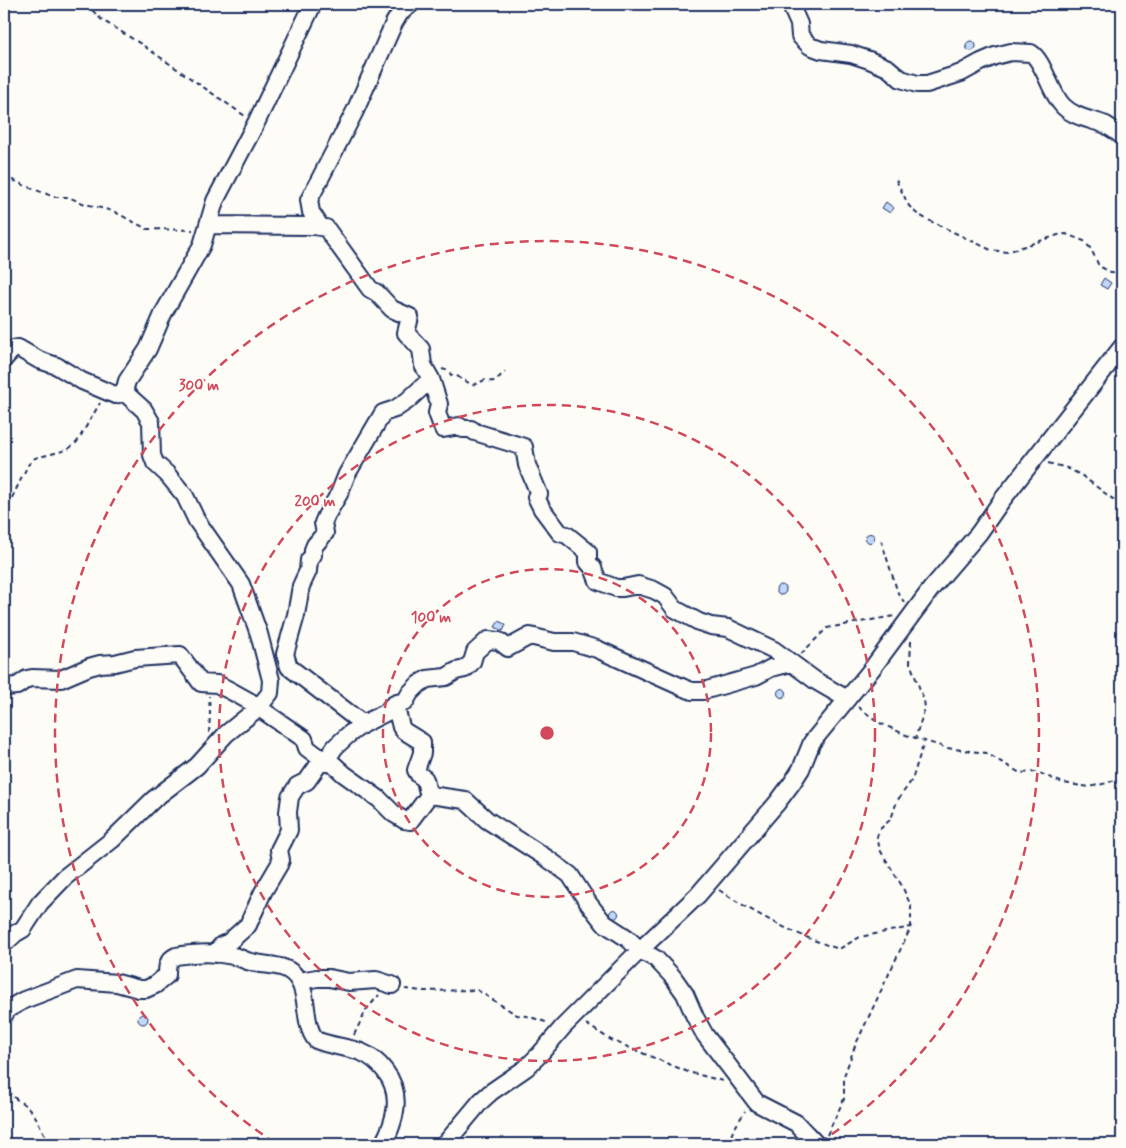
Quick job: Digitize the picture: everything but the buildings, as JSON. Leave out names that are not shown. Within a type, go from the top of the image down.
[{"type":"street","points":[[116,392],[127,381],[148,349],[164,312],[202,245],[215,201],[256,123],[313,4]]},
{"type":"street","points":[[320,226],[311,212],[309,200],[355,111],[394,23],[400,13],[411,4]]},
{"type":"street","points":[[790,4],[799,24],[800,36],[810,46],[821,50],[851,54],[869,60],[888,68],[901,79],[917,84],[927,84],[961,73],[995,56],[1011,52],[1030,53],[1037,59],[1054,95],[1065,108],[1078,116],[1106,125],[1122,136]]},
{"type":"street","points":[[207,228],[320,226],[326,228],[370,289],[377,293],[392,309],[410,317],[406,333],[420,349],[439,404],[437,413],[443,429],[459,426],[463,429],[471,428],[476,432],[524,447],[527,465],[539,494],[536,497],[542,509],[560,532],[567,535],[588,552],[588,562],[594,568],[600,583],[623,588],[638,585],[644,586],[665,596],[675,609],[698,622],[728,628],[762,644],[847,699]]},
{"type":"street","points":[[4,359],[12,349],[18,348],[39,360],[57,366],[82,382],[116,392],[144,410],[152,422],[152,455],[155,463],[182,491],[197,521],[241,584],[259,634],[271,680],[270,693],[258,708],[226,734],[189,772],[154,799],[112,840],[65,877],[40,903],[23,929],[4,944]]},
{"type":"street","points":[[445,1144],[481,1101],[526,1068],[568,1022],[698,894],[786,792],[801,769],[812,742],[979,533],[1002,500],[1122,348]]},
{"type":"street","points":[[363,724],[289,667],[285,654],[302,586],[308,571],[309,560],[313,555],[315,545],[324,536],[323,523],[339,494],[347,474],[383,413],[395,409],[407,400],[428,374]]},
{"type":"street","points":[[387,712],[396,702],[405,702],[414,688],[427,679],[446,678],[456,671],[465,669],[472,662],[475,652],[488,640],[499,641],[508,648],[530,636],[554,642],[573,642],[597,649],[684,688],[698,692],[756,676],[771,668],[791,663]]},
{"type":"street","points":[[4,687],[17,686],[32,678],[62,679],[100,664],[178,654],[185,659],[201,683],[221,686],[249,701],[304,739],[307,748],[325,762],[333,764],[404,820],[410,820],[415,816],[430,794]]},
{"type":"street","points":[[214,954],[222,945],[229,942],[248,925],[281,860],[279,850],[289,830],[288,812],[290,797],[297,786],[307,780],[319,764],[325,762],[348,735],[363,724],[391,710],[395,711],[404,731],[422,742],[422,753],[416,770],[419,776],[425,779],[430,794],[465,800],[486,820],[560,867],[570,876],[604,923],[627,938],[640,950],[656,959],[673,977],[685,994],[702,1030],[759,1105],[799,1126],[821,1141]]},
{"type":"street","points":[[4,1015],[8,1009],[24,1000],[78,980],[117,983],[139,990],[146,989],[155,985],[166,975],[167,964],[172,958],[186,954],[232,955],[253,962],[281,966],[290,970],[300,981],[313,1037],[320,1041],[363,1052],[373,1058],[388,1075],[394,1086],[397,1098],[396,1113],[384,1144]]},
{"type":"street","points":[[300,981],[317,978],[349,982],[376,980],[392,985]]},
{"type":"path","points":[[86,4],[102,20],[141,44],[256,123]]},
{"type":"path","points":[[4,176],[55,197],[68,197],[85,204],[113,211],[147,229],[207,228]]},
{"type":"path","points":[[896,180],[909,206],[916,213],[990,250],[1007,252],[1058,234],[1066,234],[1086,242],[1099,266],[1122,278]]},
{"type":"path","points":[[428,374],[441,369],[449,371],[451,375],[456,375],[473,385],[485,380],[497,381],[505,372]]},
{"type":"path","points":[[4,514],[28,465],[35,458],[67,450],[77,442],[116,392]]},
{"type":"path","points":[[1037,457],[1047,463],[1066,468],[1081,475],[1122,506]]},
{"type":"path","points":[[881,540],[900,597],[915,611]]},
{"type":"path","points":[[791,663],[827,628],[915,611]]},
{"type":"path","points":[[915,611],[910,663],[926,708],[915,739]]},
{"type":"path","points":[[201,683],[209,697],[208,732],[212,750]]},
{"type":"path","points":[[847,699],[880,723],[915,739],[947,748],[986,753],[1017,772],[1024,774],[1042,772],[1063,783],[1092,787],[1122,777]]},
{"type":"path","points":[[821,1141],[844,1099],[844,1076],[849,1060],[911,927],[910,906],[902,886],[880,850],[877,837],[879,830],[891,819],[897,801],[912,780],[924,742]]},
{"type":"path","points":[[708,883],[758,915],[816,942],[838,949],[860,937],[911,927]]},
{"type":"path","points":[[349,1048],[366,1010],[392,985],[422,991],[477,990],[519,1016],[568,1022],[688,1072],[749,1092],[728,1144]]},
{"type":"path","points":[[4,1082],[10,1095],[32,1112],[51,1144]]}]
